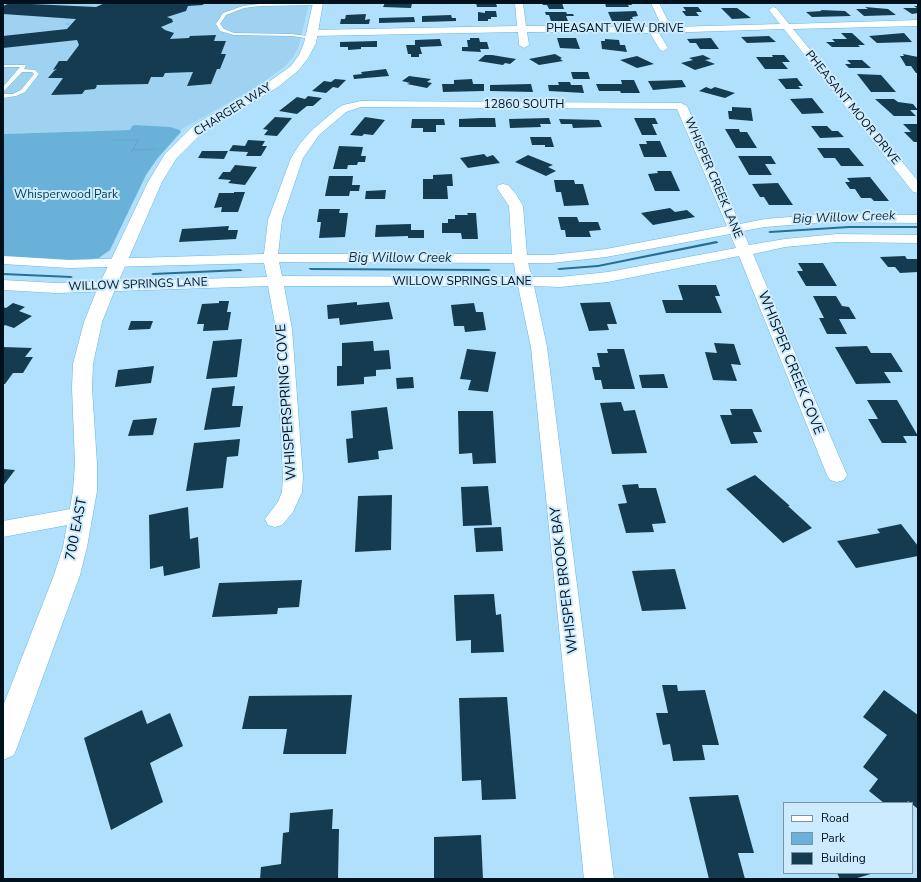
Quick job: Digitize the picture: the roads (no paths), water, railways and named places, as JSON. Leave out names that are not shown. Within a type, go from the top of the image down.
[{"type":"street","name":"CHARGER WAY","points":[[103,295],[155,182],[170,157],[199,128],[266,90],[289,74],[304,56],[312,33],[318,3]]},
{"type":"street","points":[[519,3],[524,45]]},
{"type":"street","points":[[655,3],[668,29]]},
{"type":"street","name":"PHEASANT MOOR DRIVE","points":[[773,10],[918,189]]},
{"type":"street","name":"PHEASANT VIEW DRIVE","points":[[312,33],[521,29],[653,30],[918,23]]},
{"type":"street","points":[[653,30],[663,48]]},
{"type":"street","name":"12860 SOUTH","points":[[271,258],[275,220],[301,151],[315,133],[342,110],[354,105],[368,103],[681,106]]},
{"type":"street","name":"WHISPER CREEK LANE","points":[[681,106],[744,250]]},
{"type":"street","name":"WHISPER BROOK BAY","points":[[503,188],[511,196],[516,206],[520,259],[539,347],[599,879]]},
{"type":"street","name":"WILLOW SPRINGS LANE","points":[[3,260],[50,264],[271,258],[551,259],[585,256],[766,222],[827,218],[918,219]]},
{"type":"street","name":"WILLOW SPRINGS LANE","points":[[3,285],[56,288],[103,295],[275,281],[560,282],[608,277],[744,250],[822,239],[918,239]]},
{"type":"street","name":"WHISPER CREEK COVE","points":[[744,250],[837,476]]},
{"type":"street","name":"WHISPERSPRING COVE","points":[[271,258],[284,329],[293,477],[292,492],[286,506],[275,519]]},
{"type":"street","name":"700 EAST","points":[[3,746],[67,575],[75,547],[82,515],[85,491],[86,464],[82,388],[83,364],[87,343],[103,295]]},
{"type":"street","points":[[3,529],[82,515]]},
{"type":"lane","points":[[312,33],[297,36],[234,34],[222,30],[218,24],[224,14],[243,7],[265,4],[318,3]]},
{"type":"lane","points":[[279,35],[298,32],[312,33]]},
{"type":"lane","points":[[3,66],[24,66],[3,90]]},
{"type":"lane","points":[[3,96],[14,95],[23,91],[37,74],[33,71],[20,70]]},
{"type":"waterway","name":"Big Willow Creek","points":[[770,232],[849,227],[918,227]]},
{"type":"waterway","name":"Big Willow Creek","points":[[559,269],[598,266],[716,242]]},
{"type":"waterway","name":"Big Willow Creek","points":[[311,269],[489,270]]},
{"type":"waterway","name":"Big Willow Creek","points":[[153,274],[240,270]]},
{"type":"waterway","name":"Big Willow Creek","points":[[3,274],[71,277]]},
{"type":"park label","name":"Whisperwood Park","points":[[66,195]]}]
